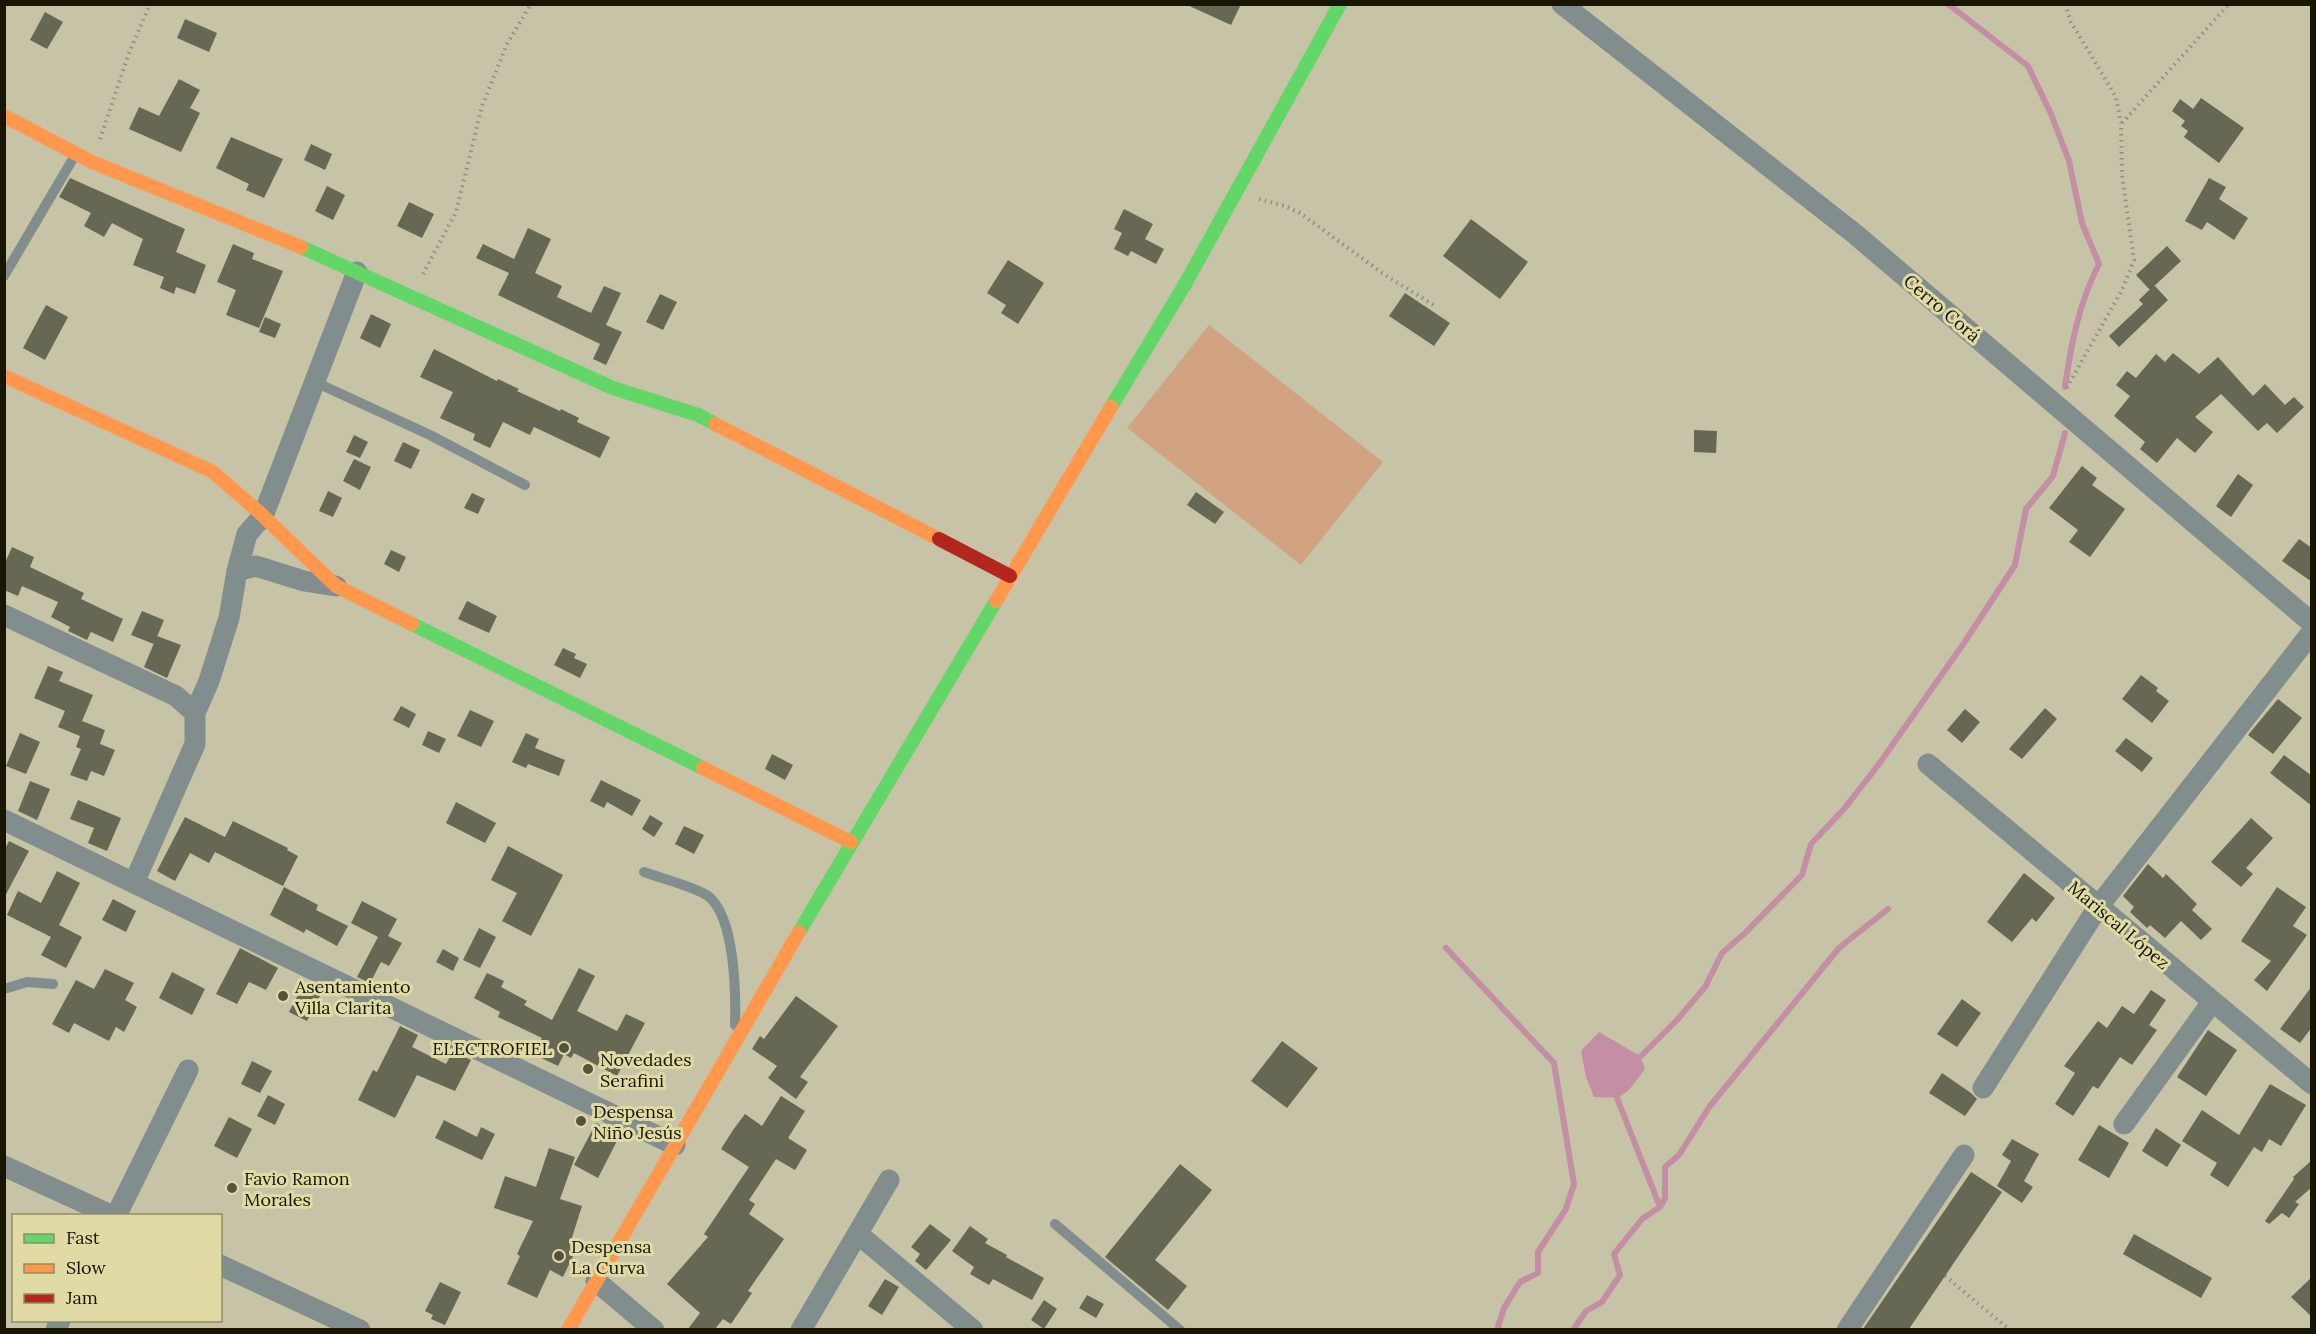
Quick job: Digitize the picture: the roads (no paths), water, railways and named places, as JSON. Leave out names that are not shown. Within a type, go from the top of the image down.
[{"type":"street","points":[[568,1329],[851,842],[1184,286],[1340,4]]},
{"type":"street","name":"Cerro Corá","points":[[1562,4],[1855,234],[2312,623]]},
{"type":"street","points":[[4,116],[92,162],[357,272],[613,388],[698,415],[1010,576]]},
{"type":"street","points":[[134,883],[195,744],[195,712],[209,681],[228,618],[237,571],[248,534],[263,516],[357,272]]},
{"type":"street","points":[[4,376],[213,472],[241,494],[336,586],[851,842]]},
{"type":"street","points":[[237,571],[256,566],[304,581],[336,586]]},
{"type":"street","points":[[4,615],[177,696],[195,712]]},
{"type":"street","points":[[1983,1088],[2098,907],[2312,632]]},
{"type":"street","name":"Mariscal López","points":[[1928,764],[2312,1084]]},
{"type":"street","points":[[4,820],[675,1145]]},
{"type":"street","points":[[2124,1124],[2212,1002]]},
{"type":"street","points":[[115,1214],[188,1070]]},
{"type":"street","points":[[1846,1329],[1964,1155]]},
{"type":"street","points":[[4,1166],[112,1214]]},
{"type":"street","points":[[801,1329],[889,1180]]},
{"type":"street","points":[[858,1234],[972,1329]]},
{"type":"street","points":[[222,1266],[327,1323],[360,1329]]},
{"type":"street","points":[[596,1281],[654,1329]]},
{"type":"lane","points":[[4,276],[76,154]]},
{"type":"lane","points":[[315,382],[430,435],[525,485]]},
{"type":"lane","points":[[644,872],[709,896],[722,915],[736,975],[735,1043]]},
{"type":"lane","points":[[4,989],[27,982],[53,984]]},
{"type":"lane","points":[[1055,1224],[1180,1329]]},
{"type":"waterway","points":[[1948,4],[2028,66],[2051,114],[2069,161],[2082,223],[2099,264],[2086,294],[2077,324],[2065,387]]},
{"type":"waterway","points":[[1636,1061],[1677,1020],[1705,987],[1722,953],[1802,875],[1811,844],[1844,809],[1879,764],[1964,643],[2015,565],[2026,509],[2053,476],[2065,433]]},
{"type":"waterway","points":[[1573,1330],[1586,1311],[1602,1302],[1620,1275],[1614,1254],[1642,1219],[1660,1207],[1665,1198],[1665,1167],[1679,1155],[1710,1106],[1839,948],[1888,909]]},
{"type":"waterway","points":[[1446,948],[1554,1063],[1574,1184],[1566,1209],[1538,1252],[1538,1273],[1520,1282],[1504,1308],[1497,1330]]},
{"type":"waterway","points":[[1618,1092],[1617,1098],[1660,1207]]},
{"type":"place","name":"Asentamiento Villa Clarita","points":[[283,996]]},
{"type":"place","name":"ELECTROFIEL","points":[[564,1048]]},
{"type":"place","name":"Novedades Serafini","points":[[588,1069]]},
{"type":"place","name":"Despensa Niño Jesús","points":[[581,1121]]},
{"type":"place","name":"Favio Ramon Morales","points":[[232,1188]]},
{"type":"place","name":"Despensa La Curva","points":[[559,1256]]}]
